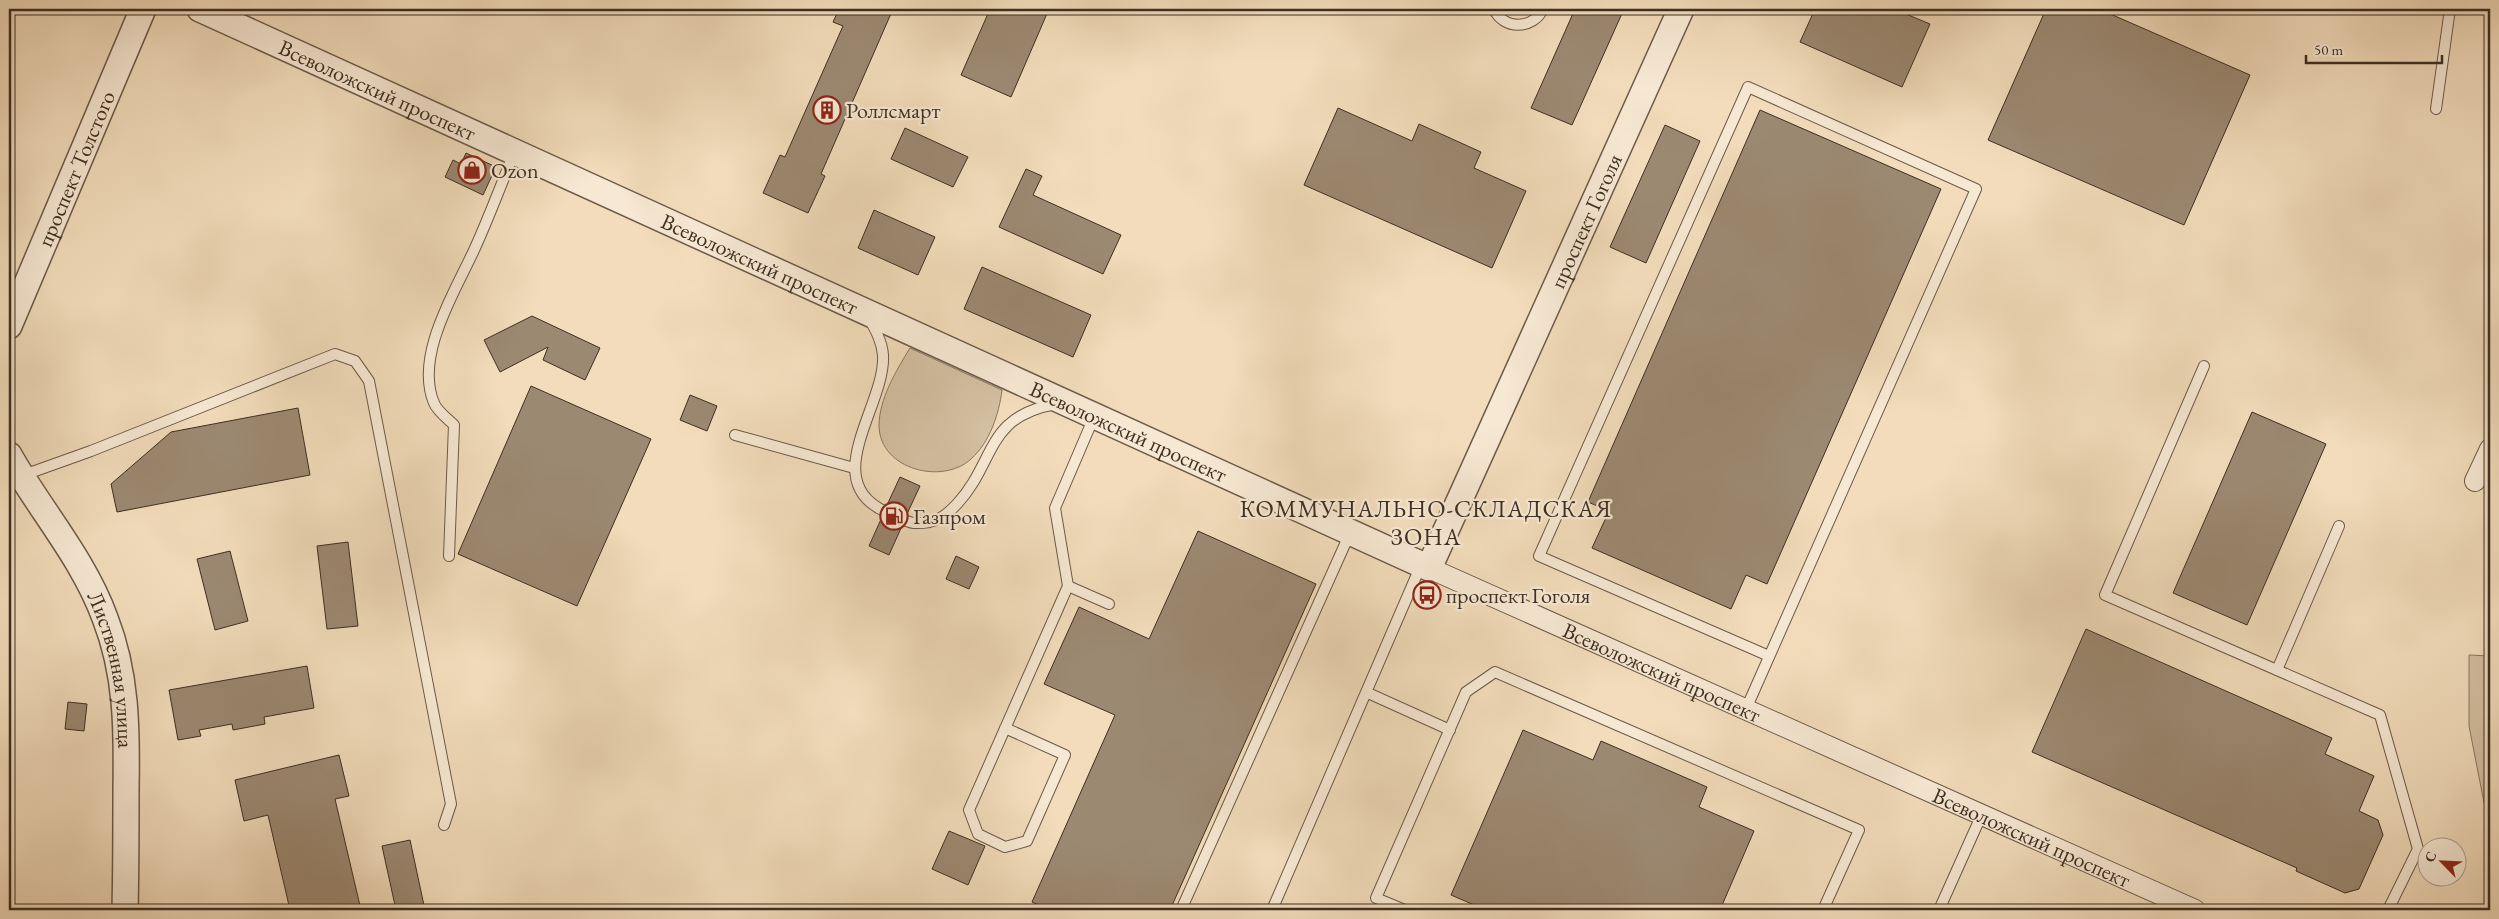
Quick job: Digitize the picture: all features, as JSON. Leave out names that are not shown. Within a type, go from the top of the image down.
[{"type":"street","name":"проспект Толстого","points":[[9,326],[142,9]]},
{"type":"street","name":"Всеволожский проспект","points":[[200,9],[867,315],[1425,567],[2195,910]]},
{"type":"street","name":"проспект Гоголя","points":[[1425,567],[1680,9]]},
{"type":"street","points":[[2475,481],[2490,450]]},
{"type":"street","name":"Лиственная улица","points":[[15,466],[71,551],[105,617],[116,649],[125,697],[127,729],[125,910]]},
{"type":"lane","points":[[1494,9],[1502,20],[1522,25],[1532,22],[1543,9]]},
{"type":"lane","points":[[2436,109],[2450,9]]},
{"type":"lane","points":[[1746,710],[1976,189],[1748,87],[1539,556],[1769,656]]},
{"type":"lane","points":[[449,556],[454,425],[434,404],[430,383],[431,356],[438,328],[476,247],[515,152]]},
{"type":"lane","points":[[867,315],[880,338],[883,355],[882,369],[861,437],[854,468],[861,492],[878,508],[911,523],[930,524],[946,516],[961,500],[1005,427],[1020,416],[1038,407],[1063,403]]},
{"type":"lane","points":[[15,466],[91,451],[336,354],[355,361],[370,380],[451,804],[444,826]]},
{"type":"lane","points":[[2204,366],[2105,595],[2380,715],[2418,849],[2388,910]]},
{"type":"lane","points":[[1006,728],[1065,755],[1027,841],[1005,847],[978,834],[969,810],[1068,586],[1055,508],[1094,417]]},
{"type":"lane","points":[[735,435],[854,468]]},
{"type":"lane","points":[[2276,670],[2339,526]]},
{"type":"lane","points":[[1181,910],[1350,533]]},
{"type":"lane","points":[[1272,910],[1425,567]]},
{"type":"lane","points":[[1068,586],[1109,604]]},
{"type":"lane","points":[[1405,910],[1376,898],[1466,692],[1495,672],[1859,830],[1823,910]]},
{"type":"lane","points":[[1368,693],[1450,730]]},
{"type":"lane","points":[[1939,910],[1982,814]]},
{"type":"shaded area","points":[[910,348],[1002,390],[999,409],[988,436],[978,452],[959,467],[945,471],[930,472],[915,469],[901,463],[890,453],[882,441],[879,426],[885,396]]},
{"type":"shaded area","points":[[2469,655],[2490,656],[2490,833],[2469,726]]},
{"type":"building","name":"Роллсмарт","points":[[839,9],[893,9],[821,174],[825,176],[808,213],[763,193],[780,155],[785,157],[843,26],[833,22]]},
{"type":"building","points":[[990,9],[1049,9],[1011,97],[961,75]]},
{"type":"building","points":[[1575,9],[1624,9],[1572,125],[1531,108]]},
{"type":"building","points":[[1815,9],[1894,9],[1930,24],[1902,87],[1800,42]]},
{"type":"building","points":[[2046,9],[2099,9],[2250,75],[2184,225],[1988,140]]},
{"type":"building","points":[[1338,108],[1412,141],[1419,124],[1481,152],[1474,168],[1526,191],[1492,268],[1304,185]]},
{"type":"building","points":[[1760,110],[1941,189],[1767,584],[1746,575],[1731,609],[1592,548],[1609,511],[1588,502]]},
{"type":"building","points":[[1665,125],[1700,141],[1646,263],[1610,247]]},
{"type":"building","points":[[905,128],[968,157],[953,187],[891,159]]},
{"type":"building","points":[[466,153],[496,167],[483,195],[445,177],[453,160],[461,164]]},
{"type":"building","points":[[1026,169],[1042,176],[1033,195],[1121,235],[1103,274],[999,227]]},
{"type":"building","points":[[874,210],[935,237],[918,275],[858,248]]},
{"type":"building","points":[[982,267],[1091,315],[1073,357],[964,309]]},
{"type":"building","points":[[532,316],[600,348],[585,380],[543,360],[548,347],[500,372],[484,340]]},
{"type":"building","points":[[531,386],[651,439],[577,606],[458,554]]},
{"type":"building","points":[[690,395],[717,406],[707,431],[680,420]]},
{"type":"building","points":[[298,408],[310,475],[117,512],[111,484],[171,432]]},
{"type":"building","points":[[2252,412],[2326,444],[2247,625],[2173,593]]},
{"type":"building","points":[[900,477],[920,486],[907,514],[887,505]]},
{"type":"building","points":[[882,517],[902,526],[889,555],[869,546]]},
{"type":"building","points":[[1198,531],[1316,584],[1170,910],[1050,910],[1032,902],[1115,715],[1044,684],[1079,607],[1149,639]]},
{"type":"building","points":[[348,542],[358,626],[327,629],[317,546]]},
{"type":"building","points":[[230,551],[248,621],[215,630],[197,559]]},
{"type":"building","points":[[956,556],[979,567],[969,589],[946,579]]},
{"type":"building","points":[[2086,629],[2332,738],[2325,754],[2374,776],[2359,811],[2378,820],[2383,835],[2359,889],[2345,893],[2296,871],[2297,868],[2032,752]]},
{"type":"building","points":[[307,666],[314,708],[264,717],[265,724],[233,730],[232,724],[199,730],[201,736],[178,740],[169,690]]},
{"type":"building","points":[[68,702],[87,704],[84,731],[65,729]]},
{"type":"building","points":[[1523,730],[1593,760],[1601,741],[1707,787],[1699,807],[1754,831],[1720,910],[1486,910],[1451,895]]},
{"type":"building","points":[[339,755],[349,796],[335,799],[361,910],[290,910],[268,815],[244,821],[235,780]]},
{"type":"building","points":[[949,831],[985,846],[968,885],[932,869]]},
{"type":"building","points":[[410,840],[425,910],[396,910],[382,846]]},
{"type":"place","name":"Роллсмарт","points":[[827,110]]},
{"type":"place","name":"Ozon","points":[[472,170]]},
{"type":"place","name":"Газпром","points":[[894,516]]},
{"type":"place","name":"проспект Гоголя","points":[[1427,595]]},
{"type":"district","name":"КОММУНАЛЬНО-СКЛАДСКАЯ ЗОНА","points":[[1426,523]]}]
